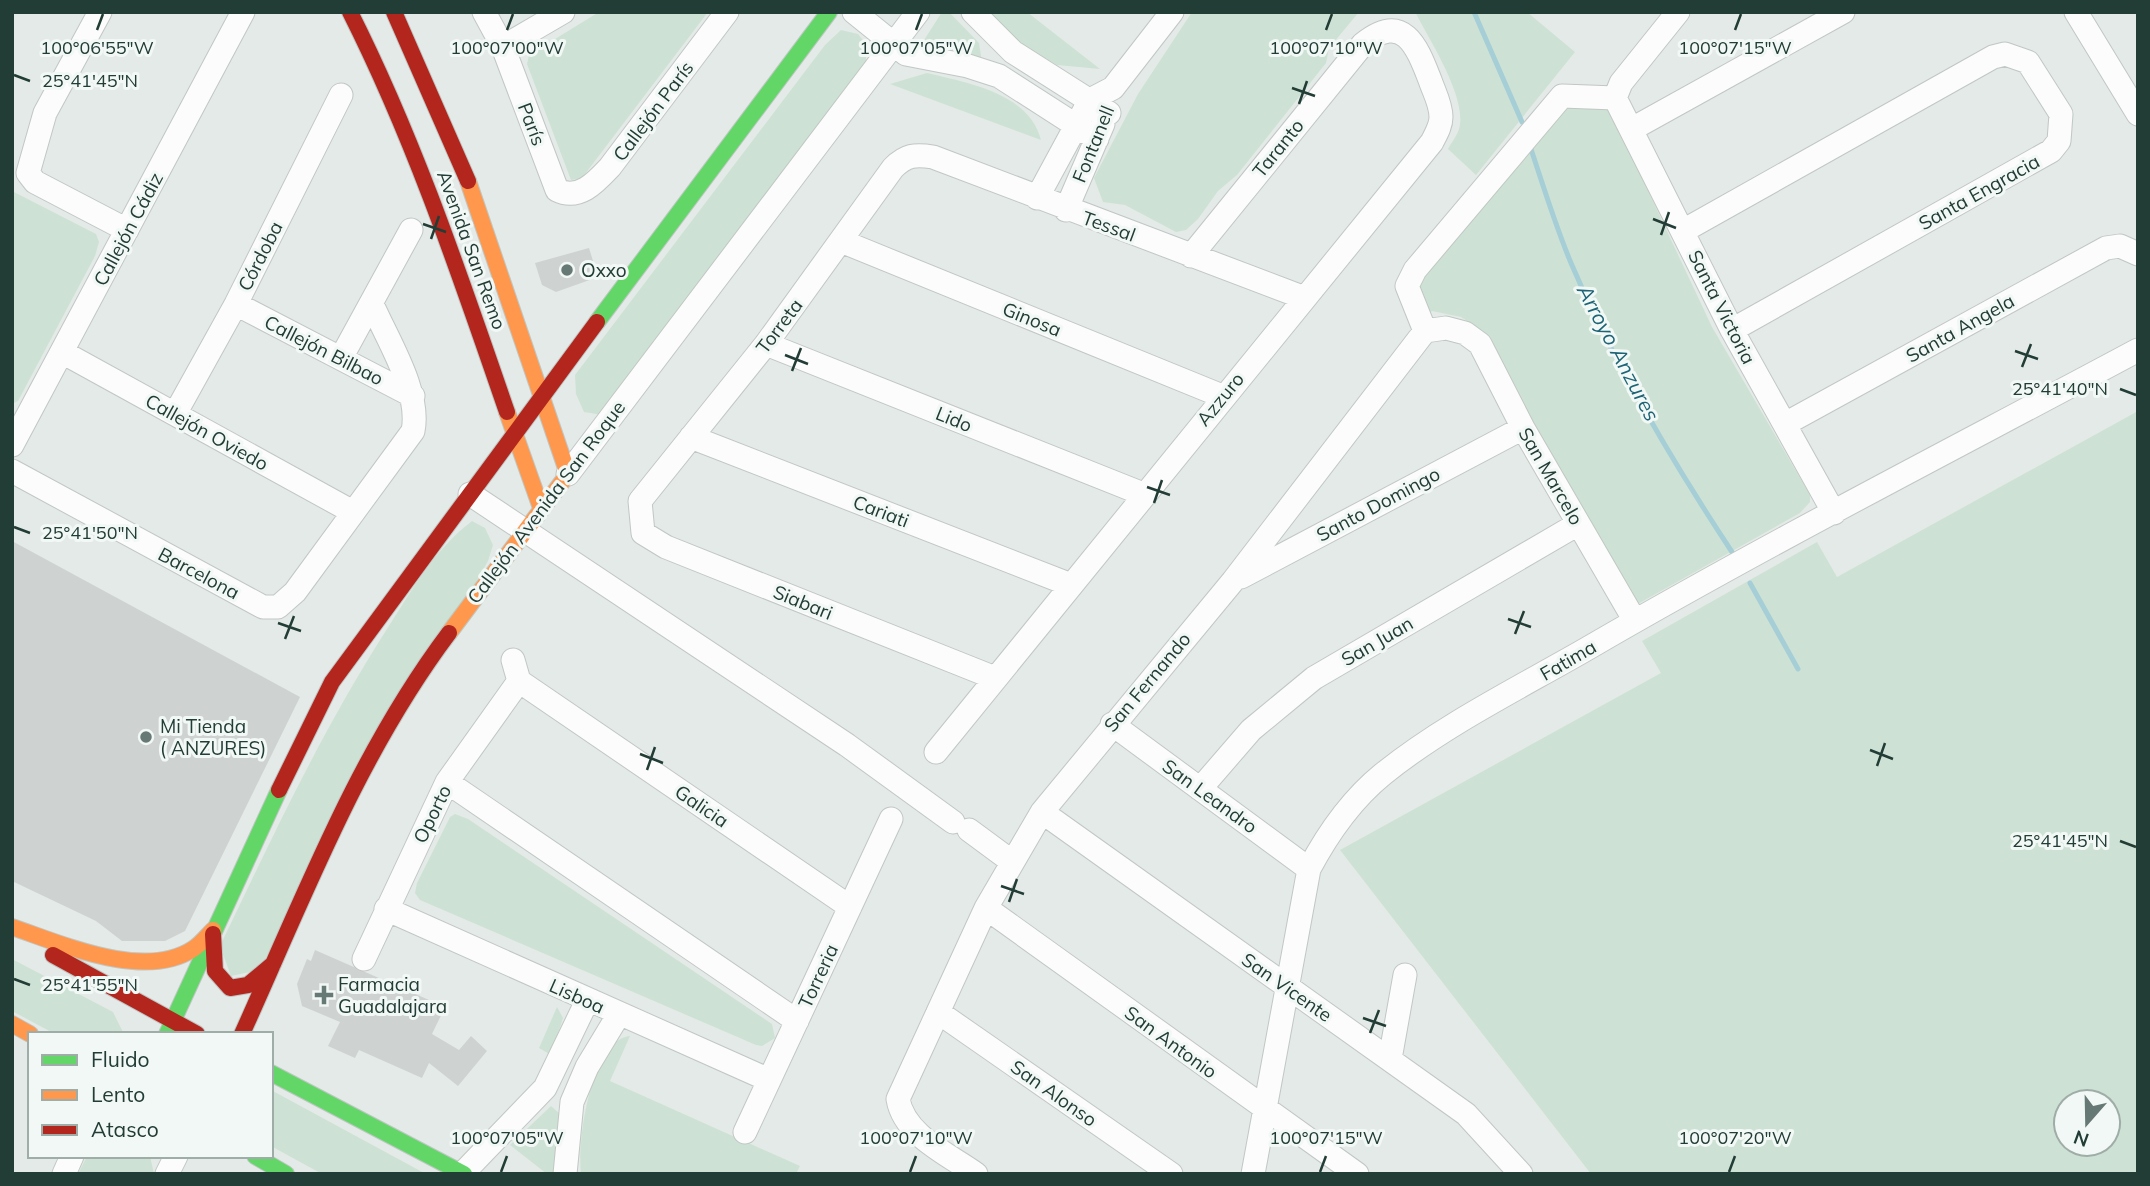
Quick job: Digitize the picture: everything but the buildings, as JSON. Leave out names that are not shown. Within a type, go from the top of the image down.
[{"type":"street","points":[[100,12],[45,113],[28,173],[35,182],[127,230]]},
{"type":"street","name":"Callejón Cádiz","points":[[14,437],[243,12]]},
{"type":"street","name":"Avenida San Remo","points":[[350,12],[407,83],[466,175],[568,474]]},
{"type":"street","name":"Avenida San Remo","points":[[394,12],[407,83],[442,223],[541,508]]},
{"type":"street","name":"París","points":[[484,12],[503,47],[557,190],[568,195]]},
{"type":"street","points":[[503,47],[562,12]]},
{"type":"street","name":"Callejón París","points":[[568,195],[580,192],[597,182],[727,12]]},
{"type":"street","points":[[170,1028],[214,929],[332,682],[541,396],[830,12]]},
{"type":"street","points":[[854,12],[906,54],[968,66],[999,76],[1097,139]]},
{"type":"street","name":"Callejón Avenida San Roque","points":[[243,1032],[358,776],[409,686],[524,530],[918,12]]},
{"type":"street","points":[[973,12],[1013,52],[1109,113]]},
{"type":"street","points":[[1425,331],[1407,286],[1415,270],[1562,96],[1615,99],[1620,83],[1678,12]]},
{"type":"street","points":[[1632,129],[1843,12]]},
{"type":"street","points":[[2076,12],[2138,114]]},
{"type":"street","points":[[1113,88],[1159,16]]},
{"type":"street","name":"Taranto","points":[[1191,256],[1363,44],[1374,35],[1390,31],[1405,34]]},
{"type":"street","name":"Azzuro","points":[[936,752],[1438,131],[1440,106],[1416,44],[1405,34]]},
{"type":"street","points":[[999,76],[1013,52]]},
{"type":"street","name":"Santa Engracia","points":[[1683,231],[1993,57],[2004,54],[2028,62],[2061,114],[2059,141],[2051,152],[1732,330]]},
{"type":"street","name":"Fontanell","points":[[1037,198],[1074,125],[1090,100],[1113,88]]},
{"type":"street","name":"Fontanell","points":[[1066,210],[1109,113],[1113,88]]},
{"type":"street","name":"Córdoba","points":[[175,414],[236,304],[341,95]]},
{"type":"street","name":"Santa Victoria","points":[[1615,99],[1732,330],[1834,513]]},
{"type":"street","name":"Tessal","points":[[917,154],[933,157],[1066,210],[1303,297]]},
{"type":"street","name":"Torreta","points":[[640,501],[766,344],[893,168],[904,158],[917,154]]},
{"type":"street","points":[[341,358],[411,230]]},
{"type":"street","name":"Ginosa","points":[[841,241],[1222,396]]},
{"type":"street","name":"Santa Angela","points":[[1785,424],[2106,248],[2120,246],[2138,254]]},
{"type":"street","name":"Callejón Bilbao","points":[[236,304],[413,396]]},
{"type":"street","points":[[351,512],[413,431],[416,414],[413,396],[372,304]]},
{"type":"street","name":"San Marcelo","points":[[1425,331],[1446,328],[1465,333],[1480,344],[1523,428],[1635,621]]},
{"type":"street","name":"San Fernando","points":[[975,1174],[911,1128],[901,1115],[898,1099],[986,908],[1011,861],[1042,812],[1112,724],[1233,581],[1425,331]]},
{"type":"street","name":"Lido","points":[[766,344],[1143,494]]},
{"type":"street","name":"Fatima","points":[[1253,1174],[1267,1111],[1285,987],[1308,869],[1324,840],[1348,808],[1381,775],[1421,746],[1635,621],[2138,350]]},
{"type":"street","name":"Callejón Oviedo","points":[[62,352],[351,512]]},
{"type":"street","name":"Santo Domingo","points":[[1233,581],[1523,428]]},
{"type":"street","name":"Cariati","points":[[691,437],[1071,585]]},
{"type":"street","name":"Barcelona","points":[[12,471],[262,607],[278,607],[295,592],[351,512]]},
{"type":"street","points":[[470,494],[846,745],[1011,861]]},
{"type":"street","name":"Siabari","points":[[640,501],[643,533],[653,541],[995,678]]},
{"type":"street","name":"San Juan","points":[[1200,789],[1251,730],[1314,678],[1578,524]]},
{"type":"street","name":"Oporto","points":[[365,958],[447,782],[516,671]]},
{"type":"street","name":"Galicia","points":[[516,671],[850,906]]},
{"type":"street","name":"San Leandro","points":[[1112,724],[1308,869]]},
{"type":"street","points":[[447,782],[797,1021]]},
{"type":"street","name":"San Vicente","points":[[1042,812],[1477,1122],[1521,1174]]},
{"type":"street","name":"Torreria","points":[[745,1132],[891,819]]},
{"type":"street","name":"San Antonio","points":[[986,908],[1357,1174]]},
{"type":"street","name":"Lisboa","points":[[386,909],[769,1080]]},
{"type":"street","points":[[12,927],[130,962],[165,959],[182,953],[206,939],[214,929]]},
{"type":"street","points":[[214,929],[214,968],[218,979],[230,988],[241,988],[257,980],[274,962]]},
{"type":"street","points":[[12,932],[170,1028],[188,1032]]},
{"type":"street","points":[[1390,1059],[1405,975]]},
{"type":"street","points":[[273,1074],[464,1173],[545,1088],[587,1001]]},
{"type":"street","name":"San Alonso","points":[[938,1012],[1171,1174]]},
{"type":"street","points":[[565,1174],[572,1101],[587,1067],[619,1014]]},
{"type":"street","points":[[12,1024],[28,1033]]},
{"type":"street","points":[[545,1088],[572,1101]]},
{"type":"street","points":[[64,1174],[71,1158]]},
{"type":"street","points":[[167,1174],[175,1158]]},
{"type":"street","points":[[258,1158],[286,1174]]},
{"type":"green space","points":[[599,12],[708,12],[582,178],[571,180],[527,64],[529,55]]},
{"type":"green space","points":[[942,12],[949,12],[979,43],[982,62],[917,51]]},
{"type":"green space","points":[[983,12],[1027,12],[1100,69],[1057,65],[1012,38]]},
{"type":"green space","points":[[1192,12],[1359,12],[1329,48],[1326,63],[1237,175],[1218,191],[1198,219],[1186,230],[1176,232],[1125,205],[1103,202],[1094,178],[1138,94]]},
{"type":"green space","points":[[1415,12],[1527,12],[1575,52],[1476,175],[1448,149],[1459,129],[1458,102],[1446,69]]},
{"type":"green space","points":[[841,30],[858,34],[866,44],[866,66],[602,415],[584,412],[576,394],[575,375],[825,45]]},
{"type":"green space","points":[[927,73],[978,86],[1010,101],[1024,111],[1041,140],[890,84]]},
{"type":"green space","points":[[1562,106],[1610,110],[1712,327],[1810,495],[1810,502],[1800,513],[1636,605],[1528,416],[1490,336],[1461,317],[1432,311],[1425,316],[1417,275]]},
{"type":"green space","points":[[12,191],[96,234],[99,242],[95,256],[18,401],[12,404]]},
{"type":"green space","points":[[2138,411],[2138,1174],[1591,1174],[1340,850],[1661,673],[1642,641],[1817,542],[1837,577]]},
{"type":"green space","points":[[472,521],[485,528],[493,545],[488,561],[259,970],[231,976],[220,946],[319,745],[363,667],[415,585],[435,557]]},
{"type":"green space","points":[[455,814],[468,819],[772,1024],[775,1038],[762,1046],[756,1045],[420,900],[415,893],[417,883],[450,817]]},
{"type":"green space","points":[[12,959],[113,1012],[123,1032],[51,1032],[12,1011]]},
{"type":"green space","points":[[557,1007],[563,1018],[551,1055],[539,1048]]},
{"type":"green space","points":[[630,1036],[610,1081],[800,1166],[796,1174],[581,1174],[584,1117],[596,1073],[605,1054],[617,1041]]},
{"type":"green space","points":[[273,1091],[426,1174],[322,1174],[273,1147]]},
{"type":"green space","points":[[551,1106],[560,1114],[553,1174],[547,1174],[510,1145]]},
{"type":"green space","points":[[86,1158],[150,1158],[154,1174],[78,1174]]},
{"type":"waterway","name":"Arroyo Anzures","points":[[1474,12],[1522,122]]},
{"type":"waterway","name":"Arroyo Anzures","points":[[1530,146],[1565,249],[1606,338],[1666,447],[1732,552]]},
{"type":"waterway","name":"Arroyo Anzures","points":[[1750,583],[1798,669]]},
{"type":"traffic: fast","points":[[597,322],[829,12]]},
{"type":"traffic: fast","points":[[168,1032],[279,790]]},
{"type":"traffic: fast","points":[[273,1074],[464,1174]]},
{"type":"traffic: fast","points":[[258,1158],[286,1174]]},
{"type":"traffic: slow","points":[[449,633],[568,474],[468,181]]},
{"type":"traffic: slow","points":[[507,412],[541,508]]},
{"type":"traffic: slow","points":[[12,927],[78,950],[127,961],[173,958],[193,949],[213,930]]},
{"type":"traffic: slow","points":[[12,1024],[28,1033]]},
{"type":"traffic: jam","points":[[350,12],[416,159],[507,412]]},
{"type":"traffic: jam","points":[[394,12],[468,181]]},
{"type":"traffic: jam","points":[[279,790],[332,682],[597,322]]},
{"type":"traffic: jam","points":[[243,1032],[360,777],[387,727],[449,633]]},
{"type":"traffic: jam","points":[[213,934],[215,971],[230,988],[248,985],[273,964]]},
{"type":"traffic: jam","points":[[53,955],[193,1032]]},
{"type":"place","name":"Oxxo","points":[[567,270]]},
{"type":"place","name":"Mi Tienda ( ANZURES)","points":[[146,737]]},
{"type":"place","name":"Farmacia Guadalajara","points":[[324,995]]}]
